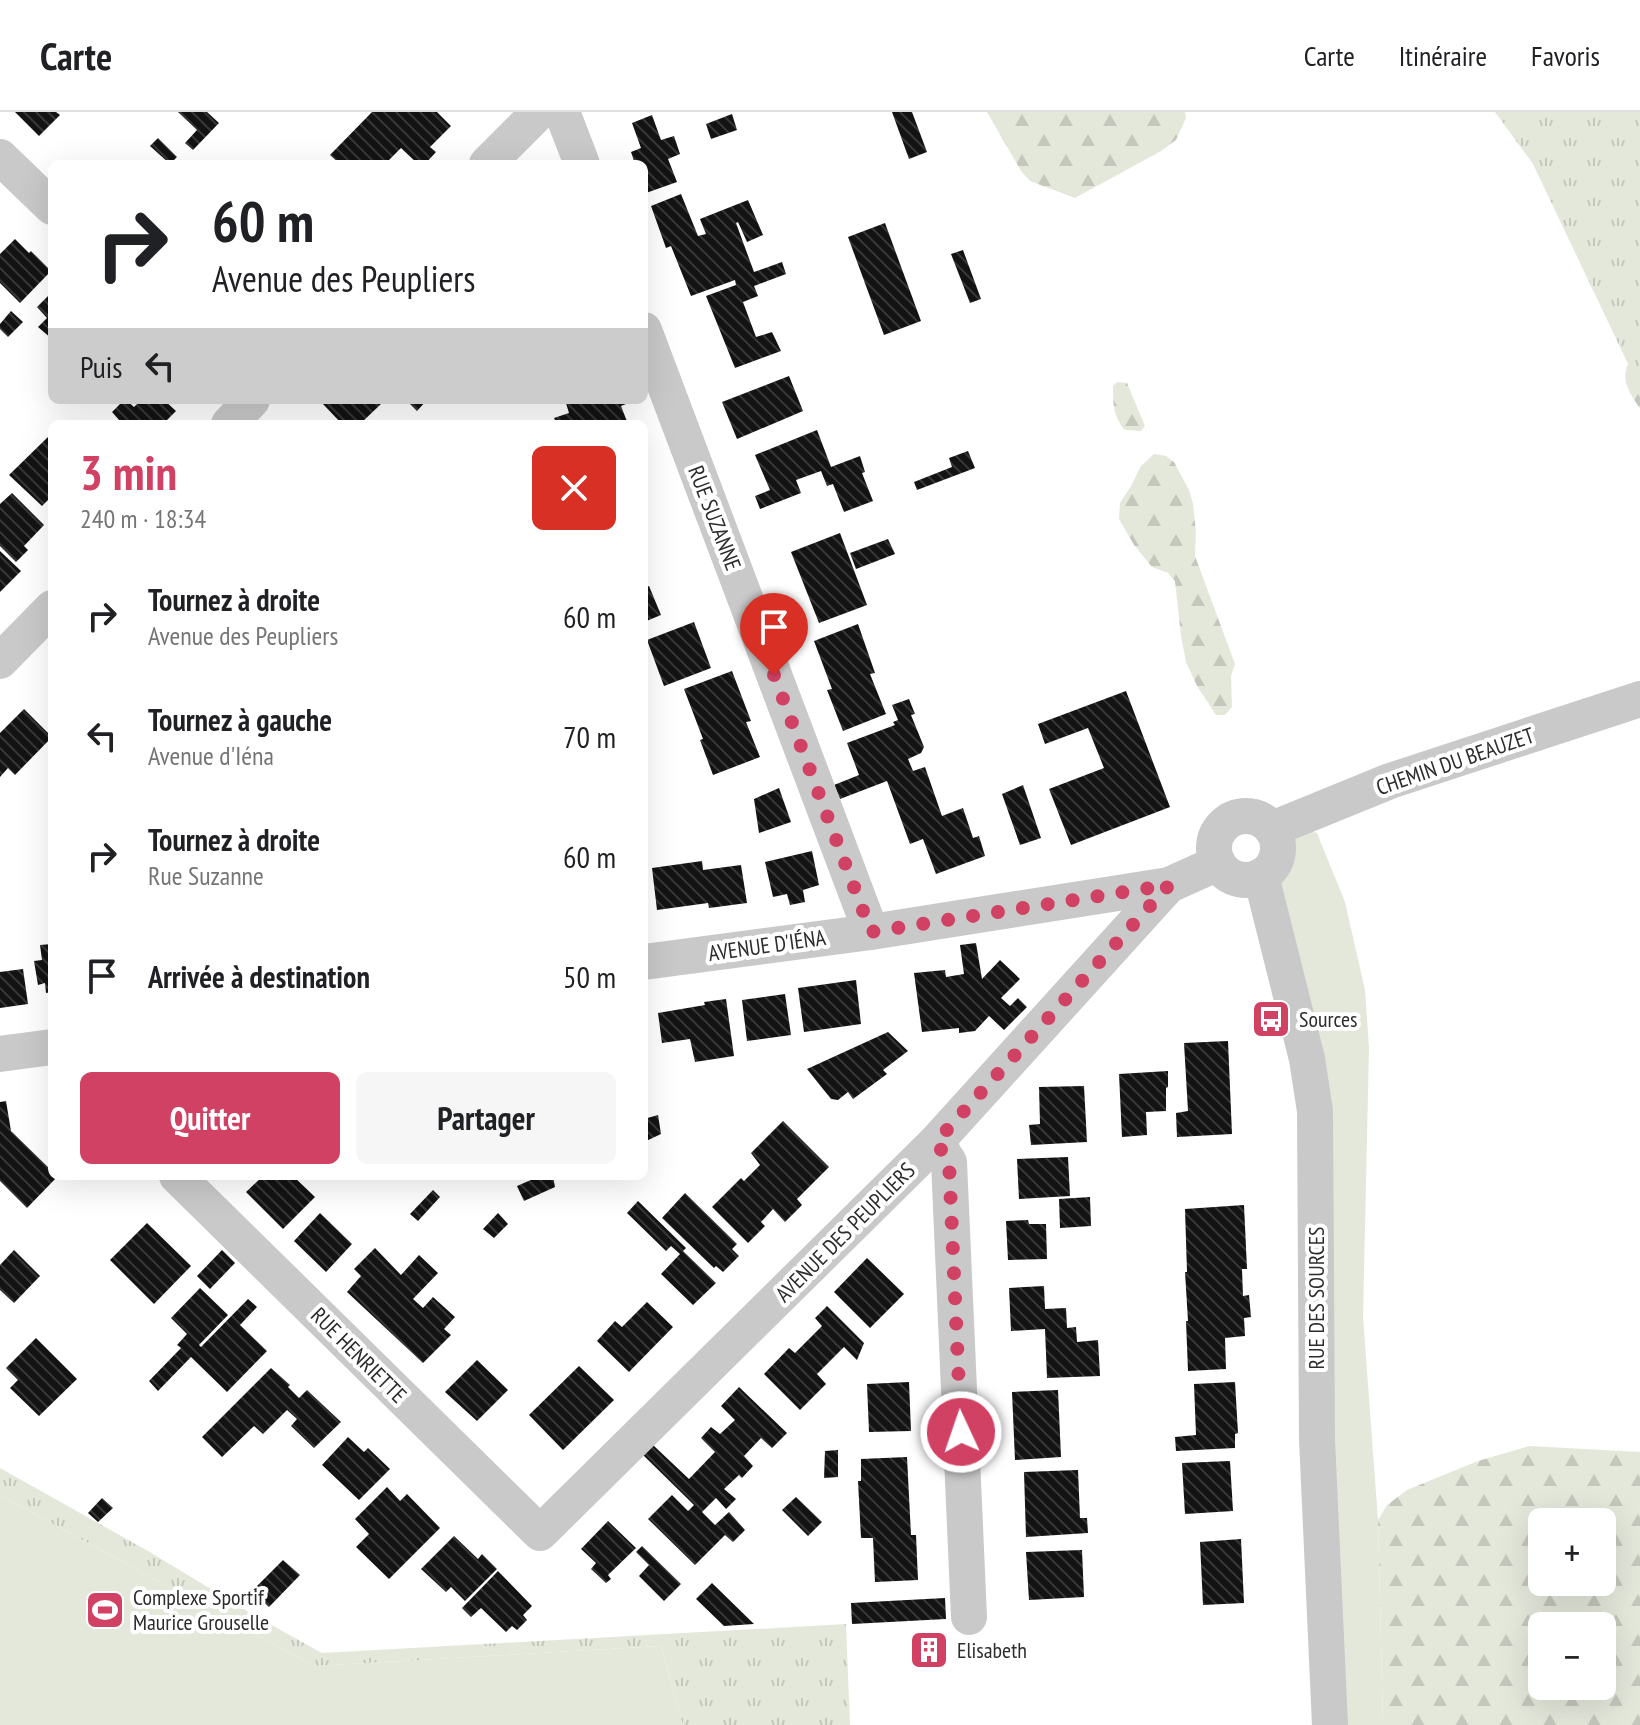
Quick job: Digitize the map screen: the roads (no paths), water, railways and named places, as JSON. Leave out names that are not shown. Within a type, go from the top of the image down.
[{"type":"street","points":[[491,160],[539,112]]},
{"type":"street","points":[[562,112],[580,160]]},
{"type":"street","points":[[0,157],[48,203]]},
{"type":"street","name":"RUE SUZANNE","points":[[648,341],[871,932]]},
{"type":"street","points":[[0,661],[48,612]]},
{"type":"street","name":"CHEMIN DU BEAUZET","points":[[1272,829],[1390,781],[1640,699]]},
{"type":"street","points":[[1240,816],[1258,818],[1272,829],[1277,838],[1276,860],[1261,876],[1251,879],[1232,877],[1218,863],[1214,843],[1224,825],[1232,819],[1240,816]]},
{"type":"street","name":"AVENUE D'IÉNA","points":[[648,961],[871,932],[1169,885],[1218,863]]},
{"type":"street","name":"RUE DES SOURCES","points":[[1261,876],[1307,1059],[1315,1111],[1317,1439],[1330,1725]]},
{"type":"street","name":"AVENUE DES PEUPLIERS","points":[[540,1533],[936,1142],[1169,885]]},
{"type":"street","points":[[0,1054],[48,1049]]},
{"type":"street","points":[[936,1142],[949,1162],[969,1617]]},
{"type":"street","name":"RUE HENRIETTE","points":[[181,1180],[540,1533]]},
{"type":"place","name":"Sources","points":[[1271,1019]]},
{"type":"place","name":"Complexe Sportif Maurice Grouselle","points":[[105,1610]]},
{"type":"place","name":"Elisabeth","points":[[929,1650]]}]
